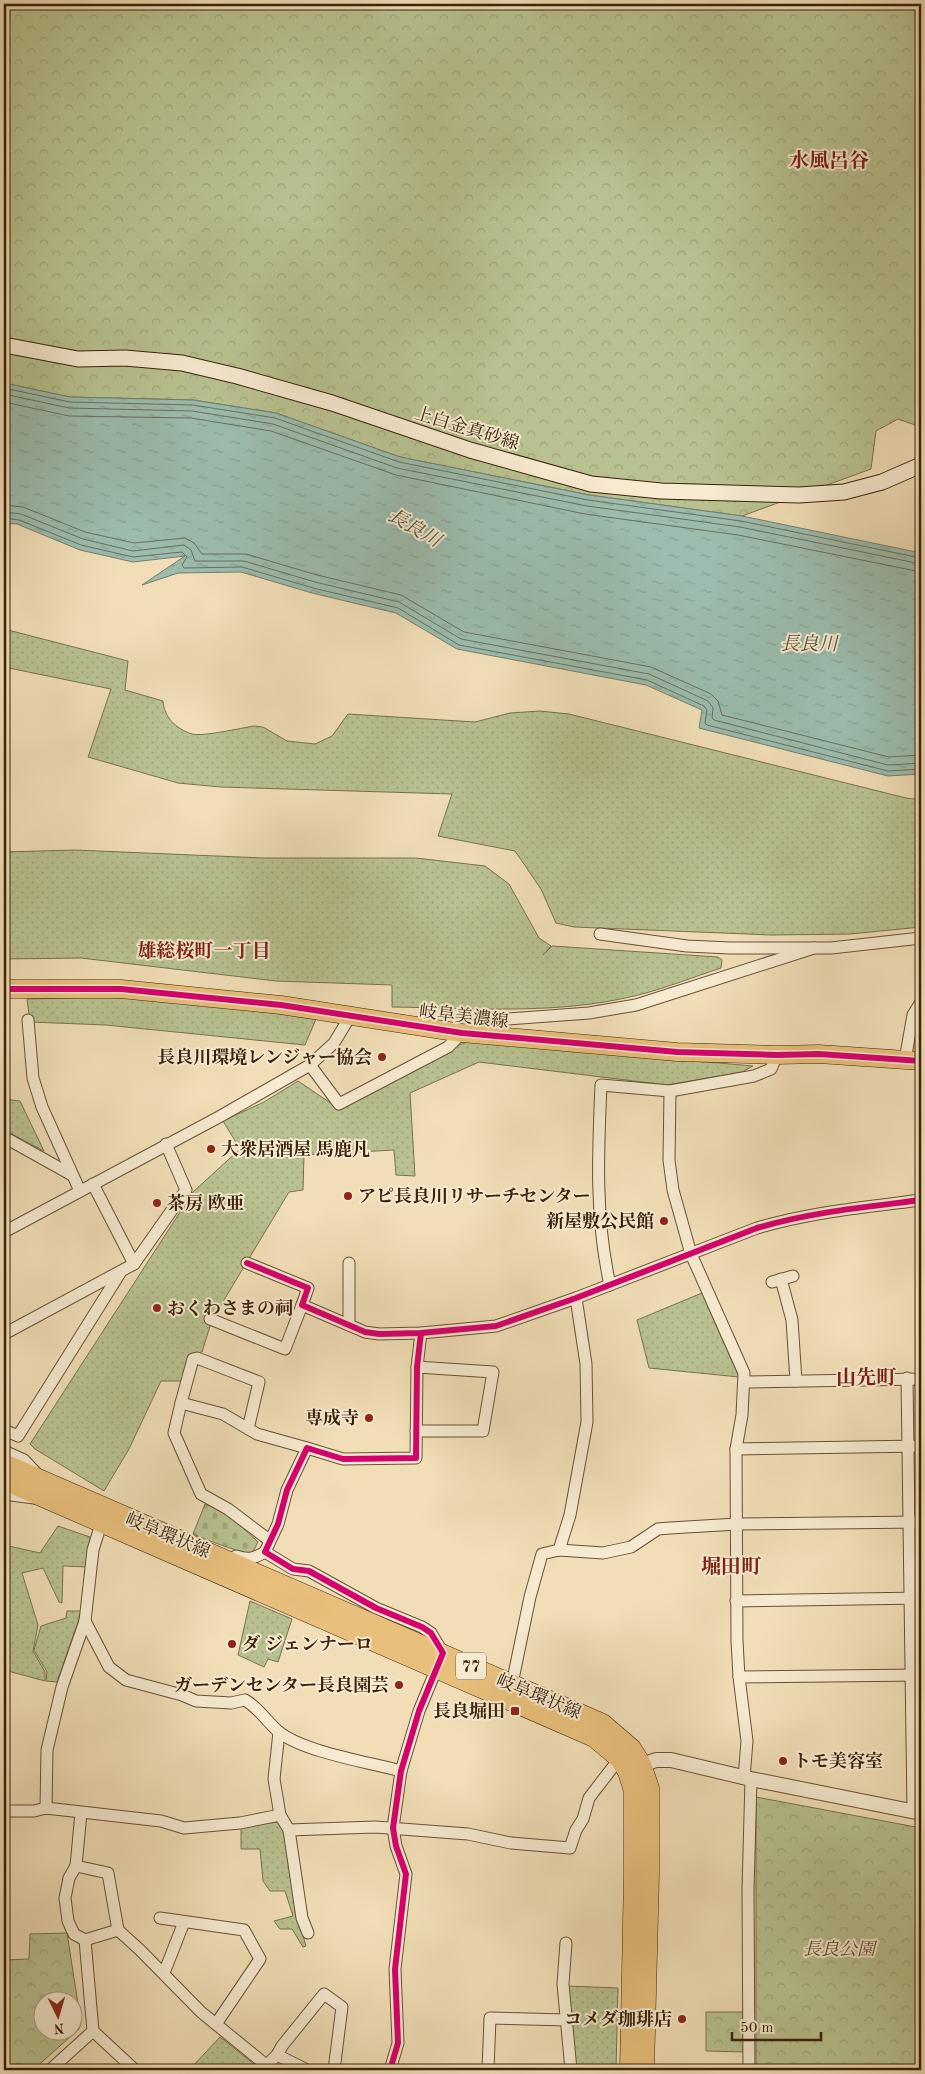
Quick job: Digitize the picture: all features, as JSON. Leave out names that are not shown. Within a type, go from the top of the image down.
[{"type":"main road","name":"上白金真砂線","points":[[4,345],[78,360],[125,358],[182,363],[200,367],[332,403],[470,450],[591,484],[661,491],[799,495],[844,492],[882,482],[920,467]]},
{"type":"main road","name":"岐阜美濃線","points":[[4,989],[121,989],[281,1005],[462,1033],[677,1052],[777,1055],[819,1054],[913,1060]]},
{"type":"main road","name":"岐阜環状線","points":[[4,1463],[277,1582],[594,1738],[629,1765],[650,1788],[650,1875],[645,2070]]},
{"type":"main road","name":"岐阜環状線","points":[[4,1481],[100,1524],[440,1661],[512,1684],[603,1723],[632,1748],[629,1765],[633,1791],[634,1875],[628,2070]]},
{"type":"street","points":[[600,934],[687,946],[814,948],[921,938]]},
{"type":"street","points":[[310,1065],[339,1104],[448,1047],[462,1033],[482,1021],[589,1013],[636,1004],[814,948]]},
{"type":"street","points":[[913,1060],[913,1015],[921,1002]]},
{"type":"street","points":[[4,1232],[310,1065],[334,1043],[351,1015]]},
{"type":"street","points":[[28,1020],[32,1078],[42,1107],[80,1191]]},
{"type":"street","points":[[610,1285],[603,1253],[598,1207],[597,1164],[601,1085],[670,1091],[754,1076],[771,1069],[777,1055]]},
{"type":"street","points":[[670,1091],[669,1160],[673,1190],[691,1254],[744,1373],[745,1382],[736,1449],[736,1601],[739,1677],[747,1741],[749,2070]]},
{"type":"street","points":[[6,1141],[72,1175]]},
{"type":"street","points":[[4,1334],[134,1264],[186,1190],[166,1144]]},
{"type":"street","points":[[93,1184],[134,1264]]},
{"type":"street","points":[[302,1305],[349,1325],[379,1334],[421,1333],[496,1326],[576,1298],[757,1228],[826,1211],[921,1200]]},
{"type":"street","points":[[210,1319],[285,1349],[308,1288],[247,1263]]},
{"type":"street","points":[[349,1263],[349,1325]]},
{"type":"street","points":[[4,1430],[18,1436],[120,1272]]},
{"type":"street","points":[[793,1276],[776,1281],[792,1320],[796,1381]]},
{"type":"street","points":[[559,1550],[570,1515],[587,1422],[586,1364],[576,1298]]},
{"type":"street","points":[[181,1403],[223,1414],[256,1434],[343,1459],[416,1458],[417,1367],[421,1333]]},
{"type":"street","points":[[248,1429],[259,1382],[198,1358],[192,1359],[174,1433],[201,1494],[228,1509],[269,1540]]},
{"type":"street","points":[[416,1431],[483,1431],[493,1372],[417,1367]]},
{"type":"street","points":[[289,1830],[393,1828],[468,1834],[511,1843],[570,1848],[576,1830],[583,1820],[589,1798],[629,1765],[656,1760],[671,1760],[748,1778],[917,1812],[915,1522],[908,1446],[908,1378]]},
{"type":"street","points":[[745,1382],[921,1379]]},
{"type":"street","points":[[736,1449],[921,1446]]},
{"type":"street","points":[[277,1582],[271,1572],[261,1567],[269,1540],[278,1524],[287,1490],[307,1448]]},
{"type":"street","points":[[4,1451],[24,1460],[45,1481]]},
{"type":"street","points":[[4,1494],[45,1499]]},
{"type":"street","points":[[512,1684],[530,1597],[542,1554],[559,1550],[603,1553],[631,1547],[658,1529],[737,1524],[915,1522]]},
{"type":"street","points":[[46,1808],[47,1750],[62,1687],[85,1621],[93,1550],[100,1524]]},
{"type":"street","points":[[200,1549],[213,1547],[246,1560],[253,1559],[265,1552]]},
{"type":"street","points":[[265,1552],[293,1568],[309,1571],[376,1608],[422,1627],[431,1633],[440,1661],[419,1711],[401,1771],[393,1828],[396,1846],[406,1874],[395,1969],[398,2043],[390,2070]]},
{"type":"street","points":[[736,1601],[916,1598]]},
{"type":"street","points":[[85,1621],[109,1667],[126,1680],[182,1695],[196,1701],[231,1703],[245,1700],[253,1705],[279,1732],[302,1746],[401,1771]]},
{"type":"street","points":[[739,1677],[916,1675]]},
{"type":"street","points":[[279,1732],[274,1779],[280,1815],[289,1830],[302,1918],[308,1933]]},
{"type":"street","points":[[4,1811],[34,1811],[46,1808],[161,1821],[184,1828],[240,1823],[280,1815]]},
{"type":"street","points":[[81,1813],[76,1866],[69,1878],[65,1898],[68,1921],[74,1934],[84,1940],[118,1930]]},
{"type":"street","points":[[76,1866],[108,1873],[118,1930],[164,1973],[201,2012],[264,2068],[278,2055],[282,2046],[324,1994],[342,2007],[334,2070]]},
{"type":"street","points":[[160,1918],[244,1930],[260,1960],[216,2024]]},
{"type":"street","points":[[164,1973],[184,1922]]},
{"type":"street","points":[[84,1940],[93,2031],[135,2070]]},
{"type":"street","points":[[566,1943],[563,1984],[571,2070]]},
{"type":"street","points":[[488,2070],[490,2018],[567,2020]]},
{"type":"street","points":[[50,2070],[93,2031]]},
{"type":"street","points":[[278,2055],[307,2070]]},
{"type":"green space","points":[[4,4],[921,4],[921,427],[898,419],[876,431],[871,469],[742,516],[589,495],[400,457],[276,413],[193,400],[70,397],[4,383]]},
{"type":"green space","points":[[4,629],[128,661],[125,690],[163,701],[168,717],[176,726],[186,732],[197,735],[254,726],[263,727],[287,741],[315,744],[332,736],[348,714],[475,722],[510,713],[540,711],[569,714],[906,798],[921,800],[921,927],[850,934],[772,935],[574,927],[556,923],[541,889],[515,851],[438,836],[452,794],[220,787],[178,783],[88,757],[111,689],[4,667]]},
{"type":"green space","points":[[75,850],[263,858],[416,858],[485,866],[509,884],[539,938],[551,946],[543,955],[552,946],[718,957],[722,960],[721,968],[656,990],[604,1002],[544,1008],[483,1009],[392,1007],[392,985],[276,981],[81,958],[4,959],[4,852]]},
{"type":"green space","points":[[104,997],[197,1002],[316,1019],[305,1045],[106,1025],[30,1022],[27,999]]},
{"type":"green space","points":[[470,1041],[753,1066],[742,1072],[667,1085],[479,1062],[410,1093],[415,1176],[396,1175],[394,1150],[304,1155],[303,1190],[289,1192],[212,1320],[202,1352],[191,1354],[184,1381],[161,1381],[129,1449],[104,1491],[35,1449],[30,1444],[193,1192],[240,1149],[223,1121],[264,1102],[298,1081],[338,1108],[451,1048]]},
{"type":"green space","points":[[4,1099],[20,1101],[44,1151],[4,1130]]},
{"type":"green space","points":[[702,1293],[739,1377],[649,1368],[637,1320]]},
{"type":"green space","points":[[205,1504],[227,1513],[258,1542],[252,1554],[232,1549],[193,1534]]},
{"type":"green space","points":[[58,1526],[90,1537],[88,1567],[63,1566],[62,1603],[59,1602],[43,1568],[22,1573],[38,1625],[33,1651],[45,1672],[45,1681],[8,1671],[4,1689],[4,1545],[40,1553]]},
{"type":"green space","points":[[250,1601],[292,1619],[278,1662],[268,1659],[264,1667],[238,1655]]},
{"type":"green space","points":[[67,1611],[82,1611],[57,1682],[46,1681],[47,1672],[34,1650],[41,1626],[66,1618]]},
{"type":"green space","name":"長良公園","points":[[756,1797],[921,1828],[921,2070],[756,2070]]},
{"type":"green space","points":[[278,1822],[284,1831],[298,1919],[306,1946],[303,1947],[292,1929],[280,1929],[274,1921],[293,1916],[285,1891],[270,1891],[263,1881],[260,1849],[241,1849],[241,1827]]},
{"type":"green space","points":[[67,1933],[76,1992],[32,1992],[32,2042],[64,2042],[33,2070],[4,2070],[4,1960],[29,1959],[30,1934]]},
{"type":"green space","points":[[568,1986],[618,1988],[616,2070],[576,2070]]},
{"type":"green space","points":[[706,2012],[744,2012],[745,2052],[706,2051]]},
{"type":"green space","points":[[220,2037],[255,2065],[255,2070],[195,2070],[192,2067]]},
{"type":"water","name":"長良川","points":[[4,383],[70,397],[193,400],[276,413],[400,457],[589,495],[742,516],[921,553],[921,774],[888,776],[699,728],[702,710],[646,685],[457,649],[396,613],[312,593],[241,572],[178,573],[142,585],[185,556],[133,562],[80,550],[17,524],[4,523]]},
{"type":"cycle path","points":[[4,989],[121,989],[281,1005],[462,1033],[677,1052],[777,1055],[819,1054],[921,1061]]},
{"type":"cycle path","points":[[247,1263],[308,1288],[302,1305],[365,1332],[379,1334],[421,1333],[496,1326],[576,1298],[777,1222],[818,1214],[921,1200]]},
{"type":"cycle path","points":[[390,2070],[398,2043],[395,1969],[406,1874],[396,1846],[393,1828],[401,1771],[419,1711],[443,1653],[431,1633],[422,1627],[376,1608],[309,1571],[293,1569],[265,1552],[278,1524],[287,1490],[307,1448],[343,1459],[416,1458],[417,1367],[421,1333]]},
{"type":"place","name":"長良川環境レンジャー協会","points":[[382,1057]]},
{"type":"place","name":"大衆居酒屋 馬鹿凡","points":[[211,1149]]},
{"type":"place","name":"アピ長良川リサーチセンター","points":[[348,1196]]},
{"type":"place","name":"茶房 欧亜","points":[[157,1203]]},
{"type":"place","name":"新屋敷公民館","points":[[664,1221]]},
{"type":"place","name":"おくわさまの祠","points":[[157,1308]]},
{"type":"place","name":"専成寺","points":[[369,1418]]},
{"type":"place","name":"ダ ジェンナーロ","points":[[232,1644]]},
{"type":"place","name":"ガーデンセンター長良園芸","points":[[399,1685]]},
{"type":"place","name":"長良堀田","points":[[515,1711]]},
{"type":"place","name":"トモ美容室","points":[[783,1761]]},
{"type":"place","name":"コメダ珈琲店","points":[[682,2019]]},
{"type":"district","name":"水風呂谷","points":[[829,160]]},
{"type":"district","name":"雄総桜町一丁目","points":[[204,950]]},
{"type":"district","name":"山先町","points":[[866,1377]]},
{"type":"district","name":"堀田町","points":[[731,1566]]}]
